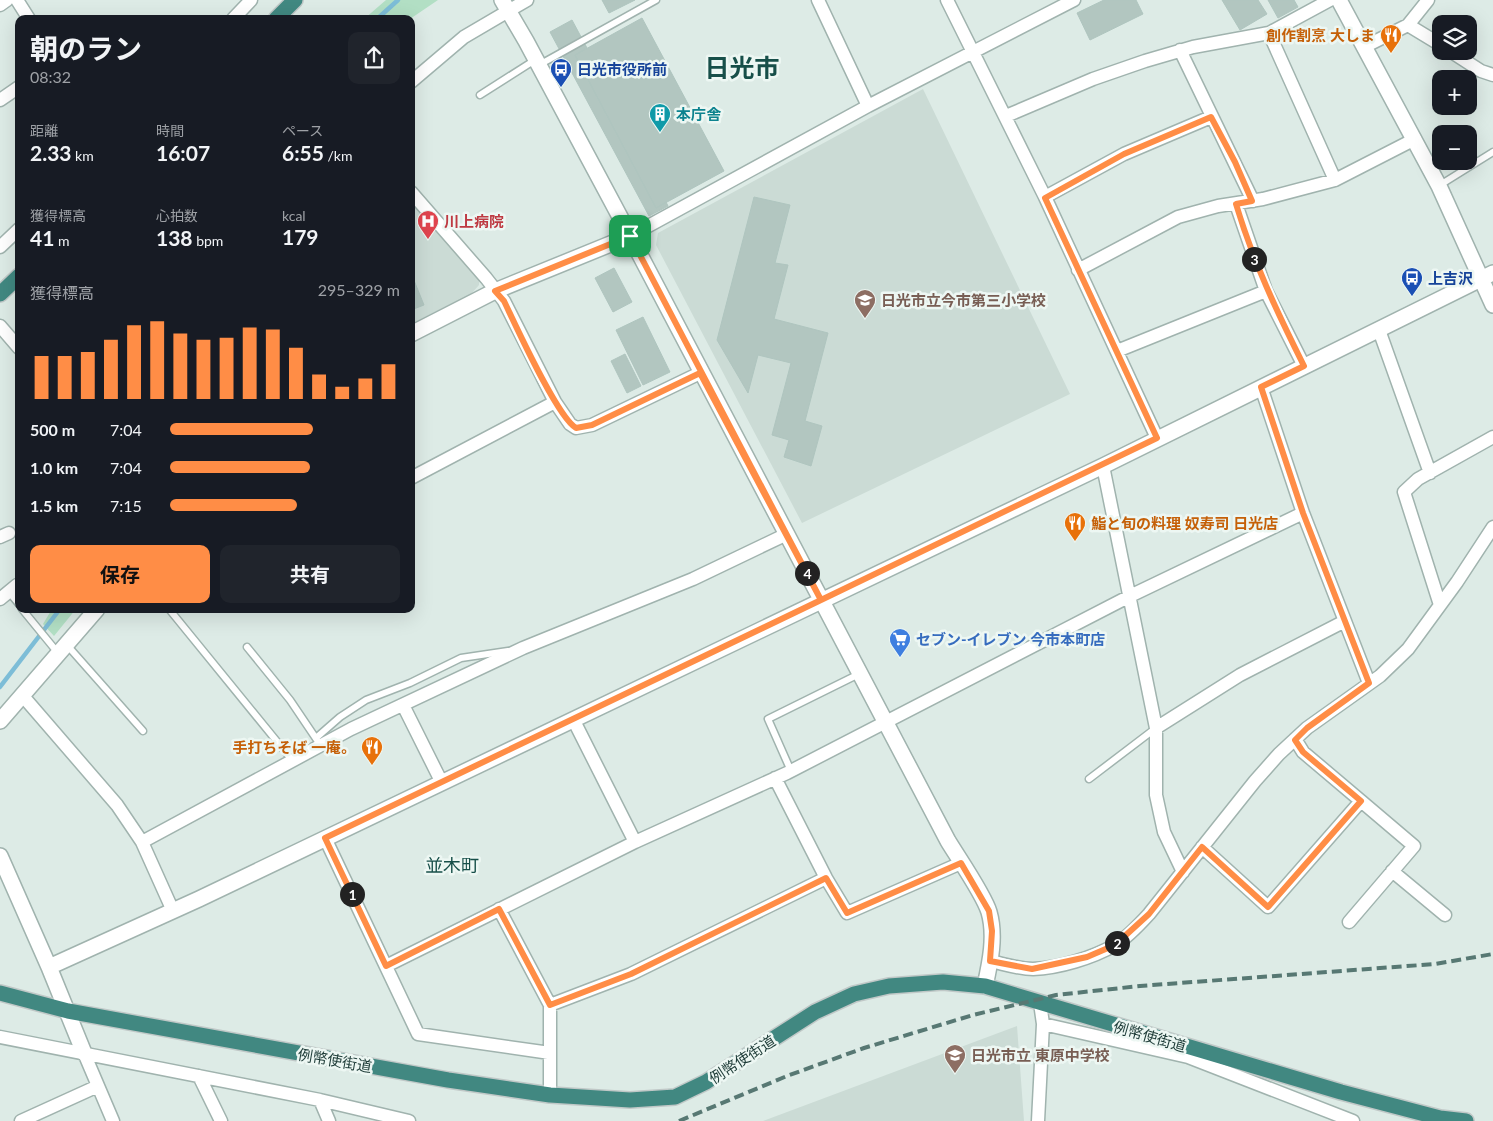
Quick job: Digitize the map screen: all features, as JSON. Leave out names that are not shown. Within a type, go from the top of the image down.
[{"type":"highway","points":[[280,15],[295,0]]},
{"type":"highway","points":[[0,294],[15,280]]},
{"type":"highway","name":"例幣使街道","points":[[0,993],[68,1011],[448,1080],[550,1095],[630,1100],[675,1097],[706,1082],[815,1012],[854,994],[889,986],[943,982],[984,986],[1341,1092],[1440,1118],[1466,1121]]},
{"type":"street","points":[[0,5],[7,0]]},
{"type":"street","points":[[17,0],[26,15]]},
{"type":"street","points":[[237,15],[251,0]]},
{"type":"street","points":[[415,79],[505,5],[528,0]]},
{"type":"street","points":[[818,0],[868,106]]},
{"type":"street","points":[[947,0],[1006,116],[1157,438]]},
{"type":"street","points":[[415,332],[495,291],[630,236],[868,106],[1073,0]]},
{"type":"street","points":[[1006,116],[1093,79],[1180,50],[1269,33],[1330,0]]},
{"type":"street","points":[[1339,0],[1415,139],[1486,276],[1493,305]]},
{"type":"street","points":[[1364,47],[1408,26],[1428,0]]},
{"type":"street","points":[[505,5],[538,62],[885,723],[989,911],[992,931],[990,961],[984,986]]},
{"type":"street","points":[[1408,26],[1432,40]]},
{"type":"street","points":[[1269,33],[1335,180]]},
{"type":"street","points":[[1180,50],[1252,201]]},
{"type":"street","points":[[1464,60],[1481,71],[1493,75]]},
{"type":"street","points":[[0,100],[15,90]]},
{"type":"street","points":[[1045,198],[1124,154],[1211,117]]},
{"type":"street","points":[[1078,270],[1178,216],[1252,201],[1335,180],[1415,139]]},
{"type":"street","points":[[415,197],[504,301],[555,402],[570,424],[576,428],[592,425],[700,373]]},
{"type":"street","points":[[1236,204],[1266,291],[1304,366]]},
{"type":"street","points":[[0,246],[15,233]]},
{"type":"street","points":[[48,967],[172,911],[1103,466],[1486,276]]},
{"type":"street","points":[[1117,351],[1266,291]]},
{"type":"street","points":[[0,326],[15,343]]},
{"type":"street","points":[[1379,330],[1430,473]]},
{"type":"street","points":[[1261,387],[1303,513],[1369,683]]},
{"type":"street","points":[[415,476],[555,402]]},
{"type":"street","points":[[1440,605],[1404,492],[1418,479],[1493,437]]},
{"type":"street","points":[[1103,466],[1156,728],[1156,795],[1164,832],[1183,872]]},
{"type":"street","points":[[386,966],[635,842],[775,778],[1130,596],[1303,513]]},
{"type":"street","points":[[990,961],[1032,969],[1087,957],[1115,945],[1149,914],[1255,781],[1295,740],[1307,728],[1380,676],[1408,648],[1489,540],[1493,527]]},
{"type":"street","points":[[142,842],[292,760],[319,741],[402,705],[523,648],[693,579],[787,534]]},
{"type":"street","points":[[0,721],[93,613]]},
{"type":"street","points":[[1156,728],[1240,675],[1345,621]]},
{"type":"street","points":[[22,695],[117,805],[142,842],[172,911]]},
{"type":"street","points":[[402,705],[442,782]]},
{"type":"street","points":[[573,719],[635,842]]},
{"type":"street","points":[[1295,740],[1303,752],[1414,846],[1349,922]]},
{"type":"street","points":[[775,778],[826,878],[847,913],[961,863]]},
{"type":"street","points":[[1202,847],[1268,907],[1361,801]]},
{"type":"street","points":[[325,838],[418,1034],[550,1054]]},
{"type":"street","points":[[0,856],[68,1011],[113,1121]]},
{"type":"street","points":[[1392,871],[1445,915]]},
{"type":"street","points":[[550,1005],[631,974],[826,878]]},
{"type":"street","points":[[499,909],[550,1005],[550,1095]]},
{"type":"street","points":[[1038,1121],[1042,1024],[1040,1003]]},
{"type":"street","points":[[1042,1024],[1188,1058],[1353,1121]]},
{"type":"street","points":[[0,1037],[320,1100],[409,1121]]},
{"type":"street","points":[[199,1076],[221,1121]]},
{"type":"street","points":[[21,1121],[98,1086]]},
{"type":"street","points":[[320,1100],[329,1121]]},
{"type":"lane","points":[[480,95],[656,0]]},
{"type":"lane","points":[[1439,186],[1493,152]]},
{"type":"lane","points":[[26,613],[143,731]]},
{"type":"lane","points":[[172,613],[292,760]]},
{"type":"lane","points":[[247,647],[290,700],[319,741],[340,717],[366,700],[410,683],[461,658],[523,648]]},
{"type":"lane","points":[[791,770],[768,719],[860,673]]},
{"type":"lane","points":[[1089,778],[1156,728]]},
{"type":"shaded area","name":"日光市立今市第三小学校","points":[[923,89],[1070,394],[802,523],[656,245],[658,233]]},
{"type":"shaded area","name":"川上病院","points":[[415,206],[479,278],[479,285],[471,294],[415,322]]},
{"type":"shaded area","name":"日光市立 東原中学校","points":[[1017,1026],[1024,1121],[763,1121]]},
{"type":"green space","points":[[386,0],[438,0],[415,16],[369,15]]},
{"type":"green space","points":[[50,613],[73,613],[54,636],[43,624]]},
{"type":"building","points":[[602,0],[635,0],[609,13]]},
{"type":"building","points":[[1104,0],[1136,0],[1143,14],[1090,40],[1077,13]]},
{"type":"building","points":[[1222,0],[1258,0],[1267,14],[1240,30]]},
{"type":"building","points":[[1268,0],[1294,0],[1298,7],[1278,18]]},
{"type":"building","name":"本庁舎","points":[[642,18],[724,171],[656,208],[575,55]]},
{"type":"building","points":[[572,20],[587,48],[575,55],[656,208],[666,202],[668,206],[649,216],[550,32]]},
{"type":"building","points":[[754,197],[790,205],[775,263],[788,265],[774,319],[828,333],[805,421],[822,426],[811,466],[784,457],[789,440],[772,435],[791,363],[758,355],[748,393],[717,340]]},
{"type":"building","points":[[614,268],[632,302],[613,312],[595,278]]},
{"type":"building","points":[[415,283],[424,305],[415,308]]},
{"type":"building","points":[[643,317],[670,372],[643,385],[616,330]]},
{"type":"building","points":[[625,354],[641,386],[627,393],[611,361]]},
{"type":"waterway","points":[[381,15],[398,0]]},
{"type":"waterway","points":[[0,687],[57,613]]},
{"type":"railway","points":[[679,1121],[787,1076],[864,1048],[973,1015],[1056,995],[1140,986],[1435,964],[1493,954]]},
{"type":"place","name":"創作割烹 大しま","points":[[1391,54]]},
{"type":"place","name":"日光市役所前","points":[[561,88]]},
{"type":"place","name":"本庁舎","points":[[660,133]]},
{"type":"place","name":"川上病院","points":[[428,240]]},
{"type":"place","name":"上吉沢","points":[[1412,297]]},
{"type":"place","name":"日光市立今市第三小学校","points":[[865,319]]},
{"type":"place","name":"鮨と旬の料理 奴寿司 日光店","points":[[1075,542]]},
{"type":"place","name":"セブン-イレブン 今市本町店","points":[[900,658]]},
{"type":"place","name":"手打ちそば 一庵。","points":[[372,766]]},
{"type":"place","name":"日光市立 東原中学校","points":[[955,1074]]},
{"type":"district","name":"日光市","points":[[742,67]]},
{"type":"district","name":"並木町","points":[[452,865]]},
{"type":"route","points":[[630,236],[495,291],[504,301],[555,402],[570,424],[576,428],[592,425],[700,373],[787,534],[821,600],[1103,466],[1157,438],[1045,198],[1124,154],[1211,117],[1235,162],[1252,201],[1236,204],[1249,246],[1266,291],[1304,366],[1261,387],[1303,513],[1369,683],[1307,728],[1295,740],[1303,752],[1361,801],[1268,907],[1202,847],[1149,914],[1115,945],[1087,957],[1054,966],[1032,969],[990,961],[992,931],[989,911],[961,863],[847,913],[826,878],[631,974],[550,1005],[499,909],[386,966],[325,838],[821,600],[700,373],[630,236]]}]
